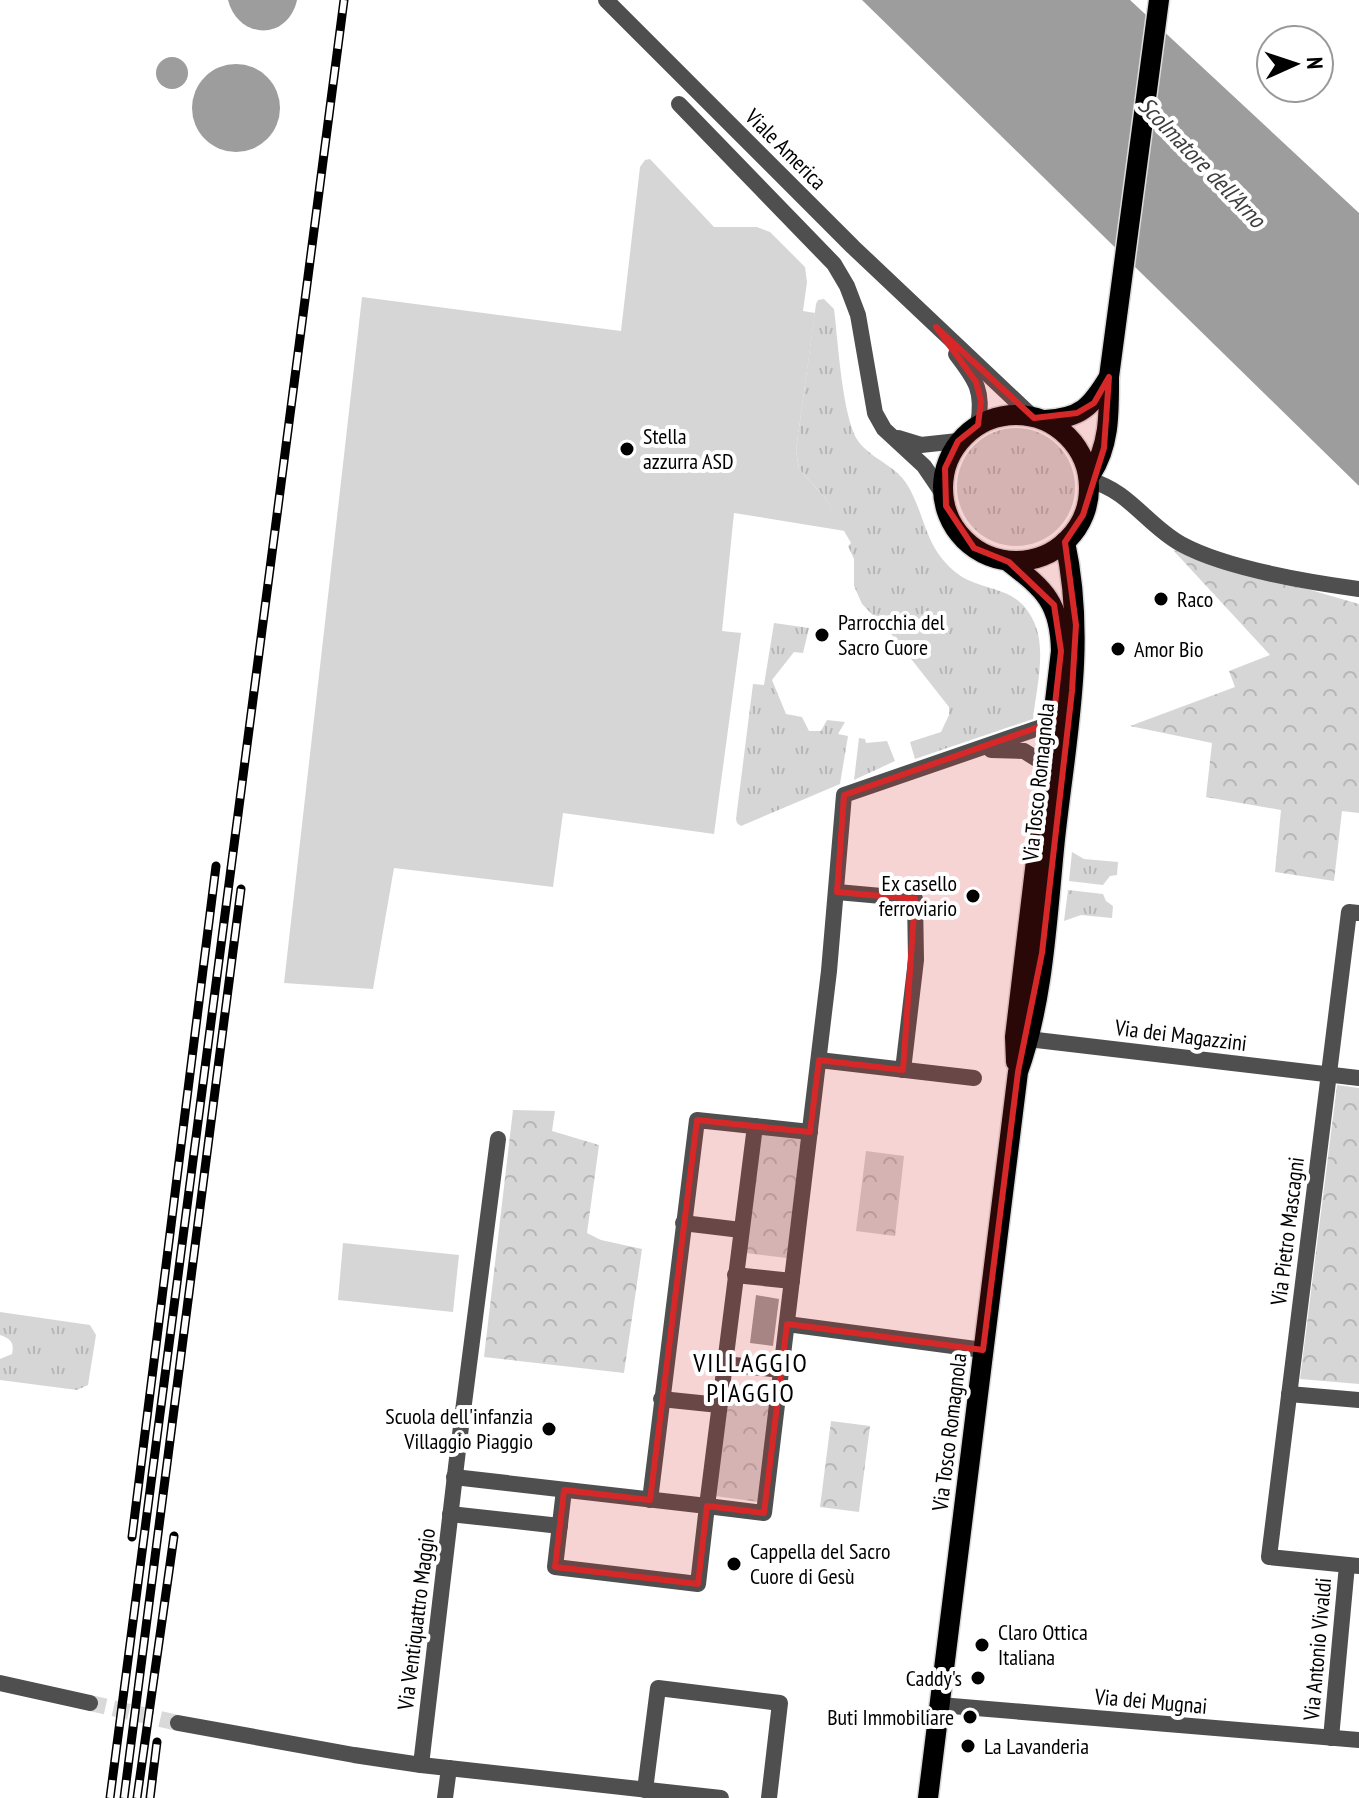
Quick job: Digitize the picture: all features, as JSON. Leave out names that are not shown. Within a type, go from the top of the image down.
[{"type":"main road","points":[[1102,406],[1070,416],[1039,419],[1011,416],[978,425],[958,441],[945,468],[943,494],[949,515],[964,538],[984,555],[1009,562],[1036,559],[1065,542],[1083,515],[1091,478],[1104,448],[1102,406],[1109,377],[1159,0]]},
{"type":"main road","points":[[1039,419],[1075,443],[1088,462],[1091,478]]},
{"type":"main road","name":"Via Tosco Romagnola","points":[[928,1798],[1018,1072],[1028,1039],[1047,912],[1076,649],[1075,605],[1065,542]]},
{"type":"main road","name":"Via Tosco Romagnola","points":[[1009,562],[1041,587],[1054,605],[1061,651],[1015,1037],[1018,1072]]},
{"type":"street","name":"Viale America","points":[[606,0],[936,327]]},
{"type":"street","points":[[679,104],[821,248],[839,272],[858,315],[875,413],[890,434],[924,466],[943,494]]},
{"type":"street","points":[[936,327],[1039,419]]},
{"type":"street","points":[[936,327],[976,382],[981,401],[978,425]]},
{"type":"street","points":[[890,434],[921,445],[958,441]]},
{"type":"street","points":[[1091,478],[1114,489],[1164,533],[1184,546],[1274,573],[1359,589]]},
{"type":"street","points":[[454,1477],[764,1513],[819,1060],[844,795],[1053,723]]},
{"type":"street","points":[[973,751],[1018,750],[1048,766]]},
{"type":"street","points":[[837,892],[915,899],[916,960],[903,1070]]},
{"type":"street","name":"Via Pietro Mascagni","points":[[1353,1566],[1269,1557],[1328,1074],[1354,912]]},
{"type":"street","name":"Via dei Magazzini","points":[[1028,1039],[1359,1078]]},
{"type":"street","points":[[819,1060],[974,1078]]},
{"type":"street","points":[[650,1500],[697,1120],[810,1132]]},
{"type":"street","points":[[564,1490],[555,1567],[698,1584],[755,1126]]},
{"type":"street","name":"Via Ventiquattro Maggio","points":[[421,1765],[454,1477],[498,1139]]},
{"type":"street","points":[[683,1223],[741,1230]]},
{"type":"street","points":[[735,1275],[792,1281]]},
{"type":"street","points":[[787,1324],[983,1350]]},
{"type":"street","points":[[724,1364],[782,1370]]},
{"type":"street","points":[[1289,1394],[1359,1400]]},
{"type":"street","points":[[661,1399],[719,1405]]},
{"type":"street","points":[[450,1514],[560,1526]]},
{"type":"street","name":"Via Antonio Vivaldi","points":[[1331,1738],[1353,1566]]},
{"type":"street","points":[[0,1683],[90,1703]]},
{"type":"street","points":[[645,1790],[658,1688],[780,1703],[769,1798]]},
{"type":"street","name":"Via dei Mugnai","points":[[940,1705],[1359,1740]]},
{"type":"street","points":[[178,1723],[421,1765],[721,1798]]},
{"type":"street","points":[[445,1798],[449,1768]]},
{"type":"highlighted area","points":[[936,327],[1034,418],[1077,413],[1094,403],[1109,377],[1104,448],[1083,515],[1065,542],[1076,625],[1072,691],[1042,953],[1018,1072],[983,1350],[787,1324],[764,1513],[707,1506],[698,1584],[555,1567],[564,1490],[650,1500],[697,1120],[810,1132],[819,1060],[903,1070],[915,899],[837,892],[844,795],[1053,722],[1061,651],[1054,605],[1009,562],[974,548],[946,506],[945,468],[958,441],[978,425],[981,401],[976,382]]},
{"type":"green space","points":[[650,159],[714,227],[757,227],[770,232],[805,267],[807,282],[803,311],[815,313],[796,450],[799,469],[825,498],[845,531],[734,513],[722,631],[741,633],[714,834],[563,813],[553,887],[394,868],[373,989],[284,983],[362,297],[621,331],[640,167]]},
{"type":"green space","points":[[824,299],[834,309],[844,397],[858,441],[903,479],[914,497],[931,541],[944,561],[964,578],[1018,600],[1034,622],[1040,657],[1033,719],[915,759],[910,742],[941,732],[949,715],[949,707],[893,636],[862,604],[854,586],[854,559],[848,546],[851,543],[825,498],[799,469],[796,450],[816,304]]},
{"type":"green space","points":[[1016,428],[1039,433],[1058,445],[1070,464],[1075,487],[1070,510],[1058,529],[1039,541],[1016,546],[993,541],[974,529],[962,510],[957,487],[962,464],[974,445],[993,433]]},
{"type":"green space","points":[[1173,550],[1359,604],[1359,813],[1342,811],[1334,881],[1275,872],[1281,810],[1206,797],[1212,743],[1130,726],[1235,687],[1229,671],[1270,655]]},
{"type":"green space","points":[[774,623],[809,628],[803,653],[794,652],[772,680],[786,714],[802,717],[809,731],[821,731],[827,720],[845,722],[838,734],[848,736],[840,784],[741,826],[736,819],[753,684],[764,685]]},
{"type":"green space","points":[[859,738],[865,739],[866,743],[887,741],[895,761],[854,780]]},
{"type":"green space","points":[[1072,852],[1084,859],[1118,862],[1117,875],[1110,876],[1103,885],[1069,881]]},
{"type":"green space","points":[[1068,890],[1103,894],[1113,906],[1112,918],[1081,915],[1064,921]]},
{"type":"green space","points":[[1337,1085],[1359,1088],[1359,1384],[1300,1379]]},
{"type":"green space","points":[[513,1110],[555,1111],[552,1131],[599,1145],[587,1233],[601,1240],[642,1249],[624,1373],[484,1357]]},
{"type":"green space","points":[[760,1134],[801,1138],[787,1258],[746,1253]]},
{"type":"green space","points":[[866,1151],[904,1156],[895,1236],[856,1231]]},
{"type":"green space","points":[[343,1243],[459,1255],[453,1312],[338,1300]]},
{"type":"green space","points":[[0,1312],[90,1325],[96,1335],[88,1385],[77,1390],[0,1380],[0,1359],[12,1354],[13,1347],[9,1339],[0,1335]]},
{"type":"green space","points":[[728,1386],[772,1391],[759,1502],[715,1496]]},
{"type":"green space","points":[[831,1421],[870,1426],[859,1512],[820,1507]]},
{"type":"water","points":[[228,0],[297,0],[284,23],[274,29],[263,30],[242,23],[233,13]]},
{"type":"water","name":"Scolmatore dell'Arno","points":[[862,0],[1130,0],[1359,213],[1359,486]]},
{"type":"water","points":[[172,57],[183,62],[188,73],[183,84],[172,89],[161,84],[156,73],[161,62]]},
{"type":"water","points":[[236,64],[253,67],[267,77],[277,91],[280,108],[277,125],[267,139],[253,149],[236,152],[219,149],[205,139],[195,125],[192,108],[195,91],[205,77],[219,67]]},
{"type":"water","points":[[756,1295],[779,1299],[773,1346],[750,1343]]},
{"type":"tunnel","points":[[90,1703],[178,1723]]},
{"type":"railway","points":[[110,1798],[344,0]]},
{"type":"railway","points":[[132,1537],[216,866]]},
{"type":"railway","points":[[124,1798],[241,889]]},
{"type":"railway","points":[[137,1798],[174,1536]]},
{"type":"railway","points":[[150,1798],[157,1742]]},
{"type":"place","name":"Stella azzurra ASD","points":[[627,449]]},
{"type":"place","name":"Raco","points":[[1161,599]]},
{"type":"place","name":"Parrocchia del Sacro Cuore","points":[[822,635]]},
{"type":"place","name":"Amor Bio","points":[[1118,649]]},
{"type":"place","name":"Ex casello ferroviario","points":[[973,896]]},
{"type":"place","name":"Scuola dell'infanzia Villaggio Piaggio","points":[[549,1429]]},
{"type":"place","name":"Cappella del Sacro Cuore di Gesù","points":[[734,1564]]},
{"type":"place","name":"Claro Ottica Italiana","points":[[982,1645]]},
{"type":"place","name":"Caddy's","points":[[978,1678]]},
{"type":"place","name":"Buti Immobiliare","points":[[970,1717]]},
{"type":"place","name":"La Lavanderia","points":[[968,1746]]},
{"type":"district","name":"VILLAGGIO PIAGGIO","points":[[751,1377]]}]
